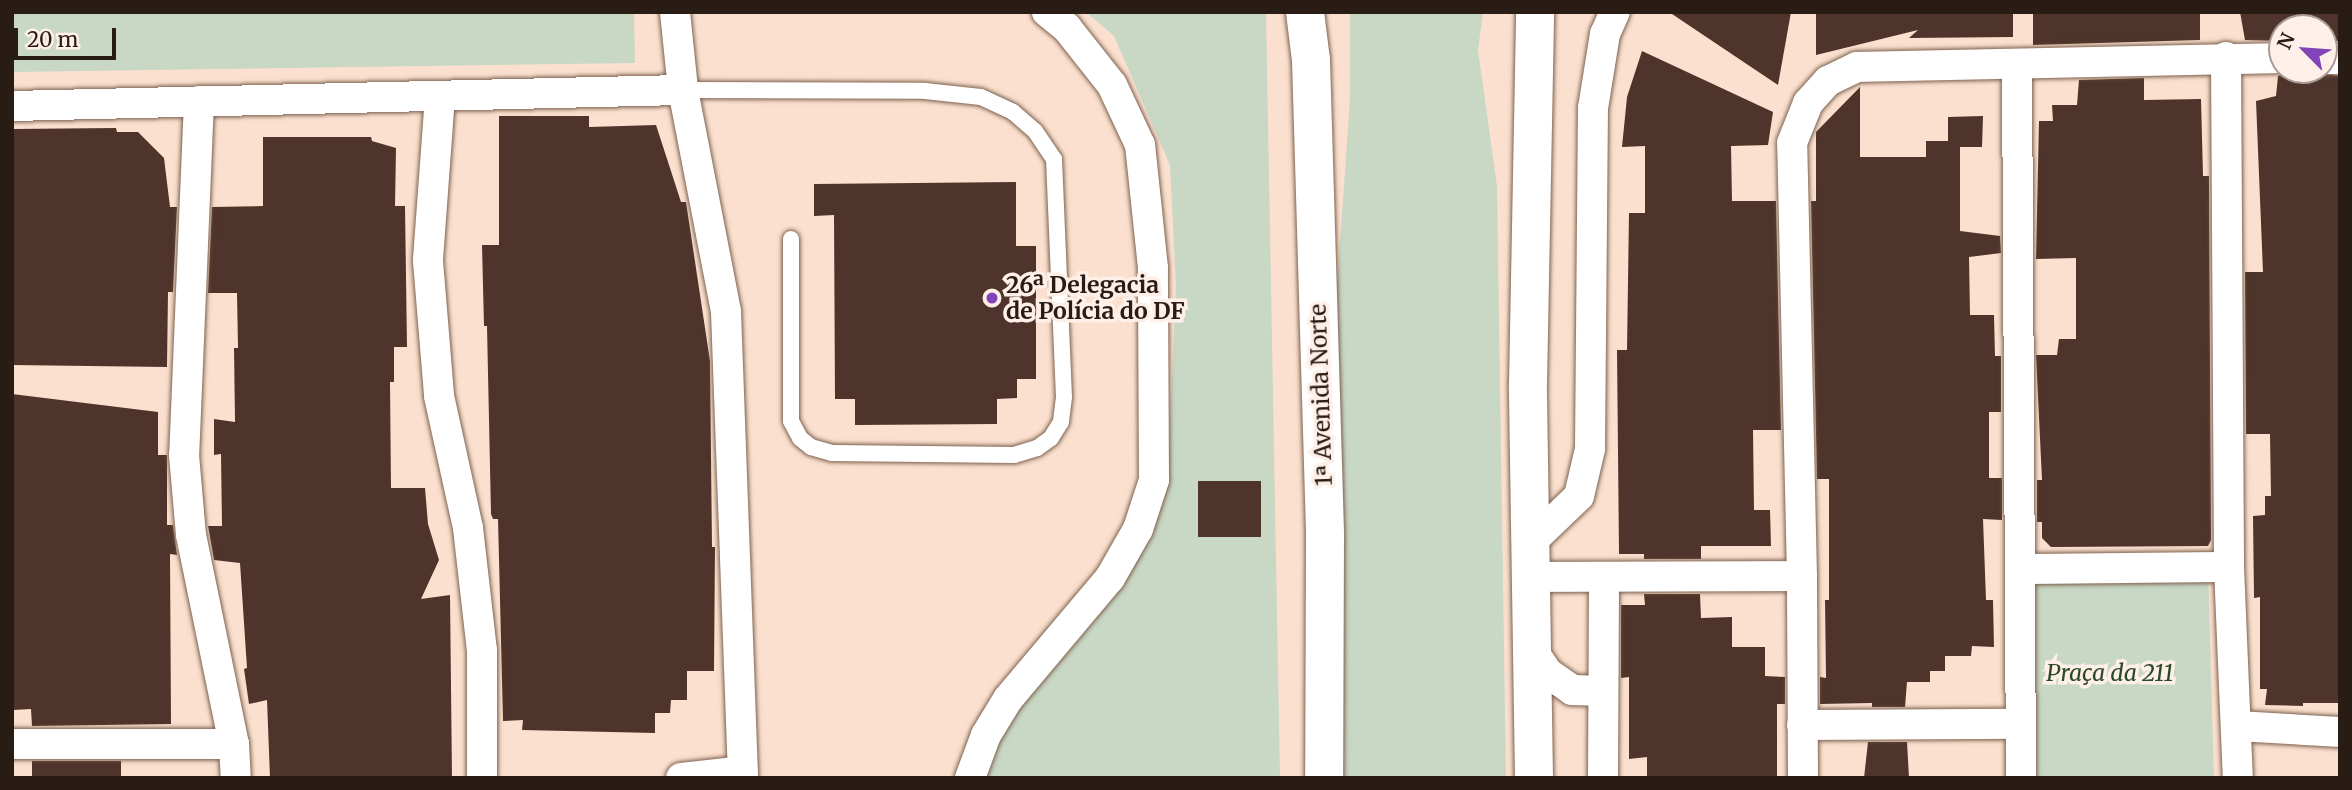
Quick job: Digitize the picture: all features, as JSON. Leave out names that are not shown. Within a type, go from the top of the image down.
[{"type":"main road","name":"1ᵃ Avenida Norte","points":[[1305,12],[1311,60],[1325,537],[1324,778]]},
{"type":"main road","points":[[1534,778],[1528,384],[1535,12]]},
{"type":"street","points":[[675,12],[683,90],[726,312],[743,774],[681,778]]},
{"type":"street","points":[[970,778],[986,734],[1008,699],[1110,578],[1138,529],[1154,480],[1153,268],[1140,145],[1112,85],[1067,28],[1047,12]]},
{"type":"street","points":[[1615,12],[1605,34],[1593,108],[1588,458],[1579,496],[1531,560],[1604,578],[1802,576]]},
{"type":"street","points":[[2226,57],[2229,567],[2238,778]]},
{"type":"street","points":[[1803,778],[1802,576],[1792,143],[1808,103],[1828,81],[1857,67],[2268,58]]},
{"type":"street","points":[[2017,65],[2021,778]]},
{"type":"street","points":[[12,106],[683,90]]},
{"type":"street","points":[[440,96],[428,261],[439,396],[468,528],[482,650],[482,778]]},
{"type":"street","points":[[199,101],[184,455],[191,535],[234,744],[236,778]]},
{"type":"street","points":[[2021,569],[2229,567]]},
{"type":"street","points":[[1603,778],[1604,578]]},
{"type":"street","points":[[1533,651],[1548,673],[1572,690],[1603,691]]},
{"type":"street","points":[[1802,725],[2020,724]]},
{"type":"street","points":[[2237,726],[2340,732]]},
{"type":"street","points":[[12,744],[234,744]]},
{"type":"lane","points":[[683,90],[925,91],[981,97],[1013,112],[1035,131],[1054,159],[1064,397],[1061,422],[1051,439],[1037,448],[1014,455],[832,453],[811,447],[800,438],[791,421],[791,239]]},
{"type":"green space","points":[[12,12],[634,12],[635,63],[12,72]]},
{"type":"green space","points":[[1086,12],[1266,12],[1280,778],[981,778],[1007,717],[1168,469],[1176,287],[1170,165],[1114,36]]},
{"type":"green space","points":[[1350,12],[1483,12],[1478,50],[1497,186],[1506,778],[1338,778],[1337,286],[1350,99]]},
{"type":"green space","name":"Praça da 211","points":[[2009,567],[2208,569],[2214,778],[2009,778]]},
{"type":"building","points":[[1669,12],[1791,12],[1778,85]]},
{"type":"building","points":[[1816,12],[2013,12],[2013,37],[1909,38],[1918,30],[1816,55]]},
{"type":"building","points":[[2033,12],[2200,12],[2200,40],[2033,45]]},
{"type":"building","points":[[2240,12],[2340,12],[2340,41],[2338,14],[2268,14],[2268,41],[2245,40]]},
{"type":"building","points":[[1642,51],[1773,112],[1768,145],[1731,146],[1732,201],[1776,201],[1781,430],[1753,430],[1754,510],[1770,510],[1771,546],[1701,546],[1701,559],[1644,559],[1644,554],[1619,554],[1617,350],[1627,350],[1629,213],[1645,213],[1645,146],[1622,147],[1627,97]]},
{"type":"building","points":[[2340,76],[2339,703],[2303,703],[2303,706],[2265,705],[2267,689],[2260,689],[2260,597],[2254,598],[2253,516],[2265,515],[2265,496],[2271,496],[2270,434],[2246,434],[2245,272],[2263,272],[2256,101],[2276,96],[2277,84],[2338,84]]},
{"type":"building","points":[[2144,78],[2144,100],[2201,99],[2203,176],[2209,176],[2211,540],[2208,546],[2051,547],[2042,538],[2042,522],[2037,522],[2037,480],[2042,480],[2036,355],[2057,355],[2059,339],[2076,339],[2076,258],[2036,259],[2039,121],[2053,121],[2052,105],[2077,105],[2079,80]]},
{"type":"building","points":[[1860,87],[1860,157],[1926,157],[1926,141],[1948,141],[1948,117],[1983,116],[1982,147],[1960,147],[1960,231],[2000,236],[2001,253],[1969,257],[1970,315],[1994,315],[1995,356],[2001,356],[2001,412],[1989,412],[1989,478],[2002,478],[2002,520],[1983,519],[1986,600],[1993,600],[1994,647],[1972,646],[1971,656],[1945,656],[1945,671],[1930,671],[1930,682],[1907,682],[1905,707],[1872,707],[1872,703],[1820,704],[1820,677],[1826,678],[1825,600],[1829,600],[1829,479],[1817,479],[1811,201],[1816,201],[1816,132]]},
{"type":"building","points":[[499,116],[589,116],[589,127],[656,125],[681,202],[686,202],[710,361],[712,547],[715,547],[714,671],[687,671],[687,700],[671,700],[670,713],[655,713],[655,733],[522,730],[523,720],[503,721],[498,519],[493,519],[491,514],[487,326],[484,326],[482,245],[499,245]]},
{"type":"building","points":[[116,128],[117,132],[138,132],[164,158],[170,207],[177,207],[173,292],[168,292],[167,367],[12,365],[12,129]]},
{"type":"building","points":[[263,137],[371,137],[372,141],[396,148],[395,206],[405,206],[407,347],[394,347],[394,382],[390,382],[391,488],[425,488],[428,524],[439,560],[421,599],[450,595],[452,778],[270,778],[267,700],[249,704],[244,669],[247,668],[240,563],[214,560],[208,526],[222,526],[221,454],[214,455],[214,419],[235,422],[234,348],[238,348],[237,293],[208,293],[212,207],[263,206]]},
{"type":"building","name":"26ª Delegacia de Polícia do DF","points":[[1016,182],[1016,246],[1036,246],[1036,379],[1017,379],[1017,398],[997,399],[997,424],[855,425],[855,399],[835,399],[834,215],[814,216],[814,184]]},
{"type":"building","points":[[12,394],[158,412],[158,455],[167,455],[167,525],[173,525],[177,555],[170,554],[171,724],[32,726],[31,709],[13,710]]},
{"type":"building","points":[[1198,481],[1261,481],[1261,537],[1198,537]]},
{"type":"building","points":[[1644,594],[1700,594],[1701,618],[1732,617],[1732,647],[1765,647],[1765,676],[1785,677],[1785,704],[1777,704],[1777,778],[1647,778],[1647,757],[1629,759],[1629,677],[1621,678],[1621,605],[1645,605]]},
{"type":"building","points":[[1868,742],[1907,742],[1909,778],[1864,778]]},
{"type":"building","points":[[32,761],[121,761],[121,778],[32,778]]},
{"type":"place","name":"26ª Delegacia de Polícia do DF","points":[[992,298]]}]
